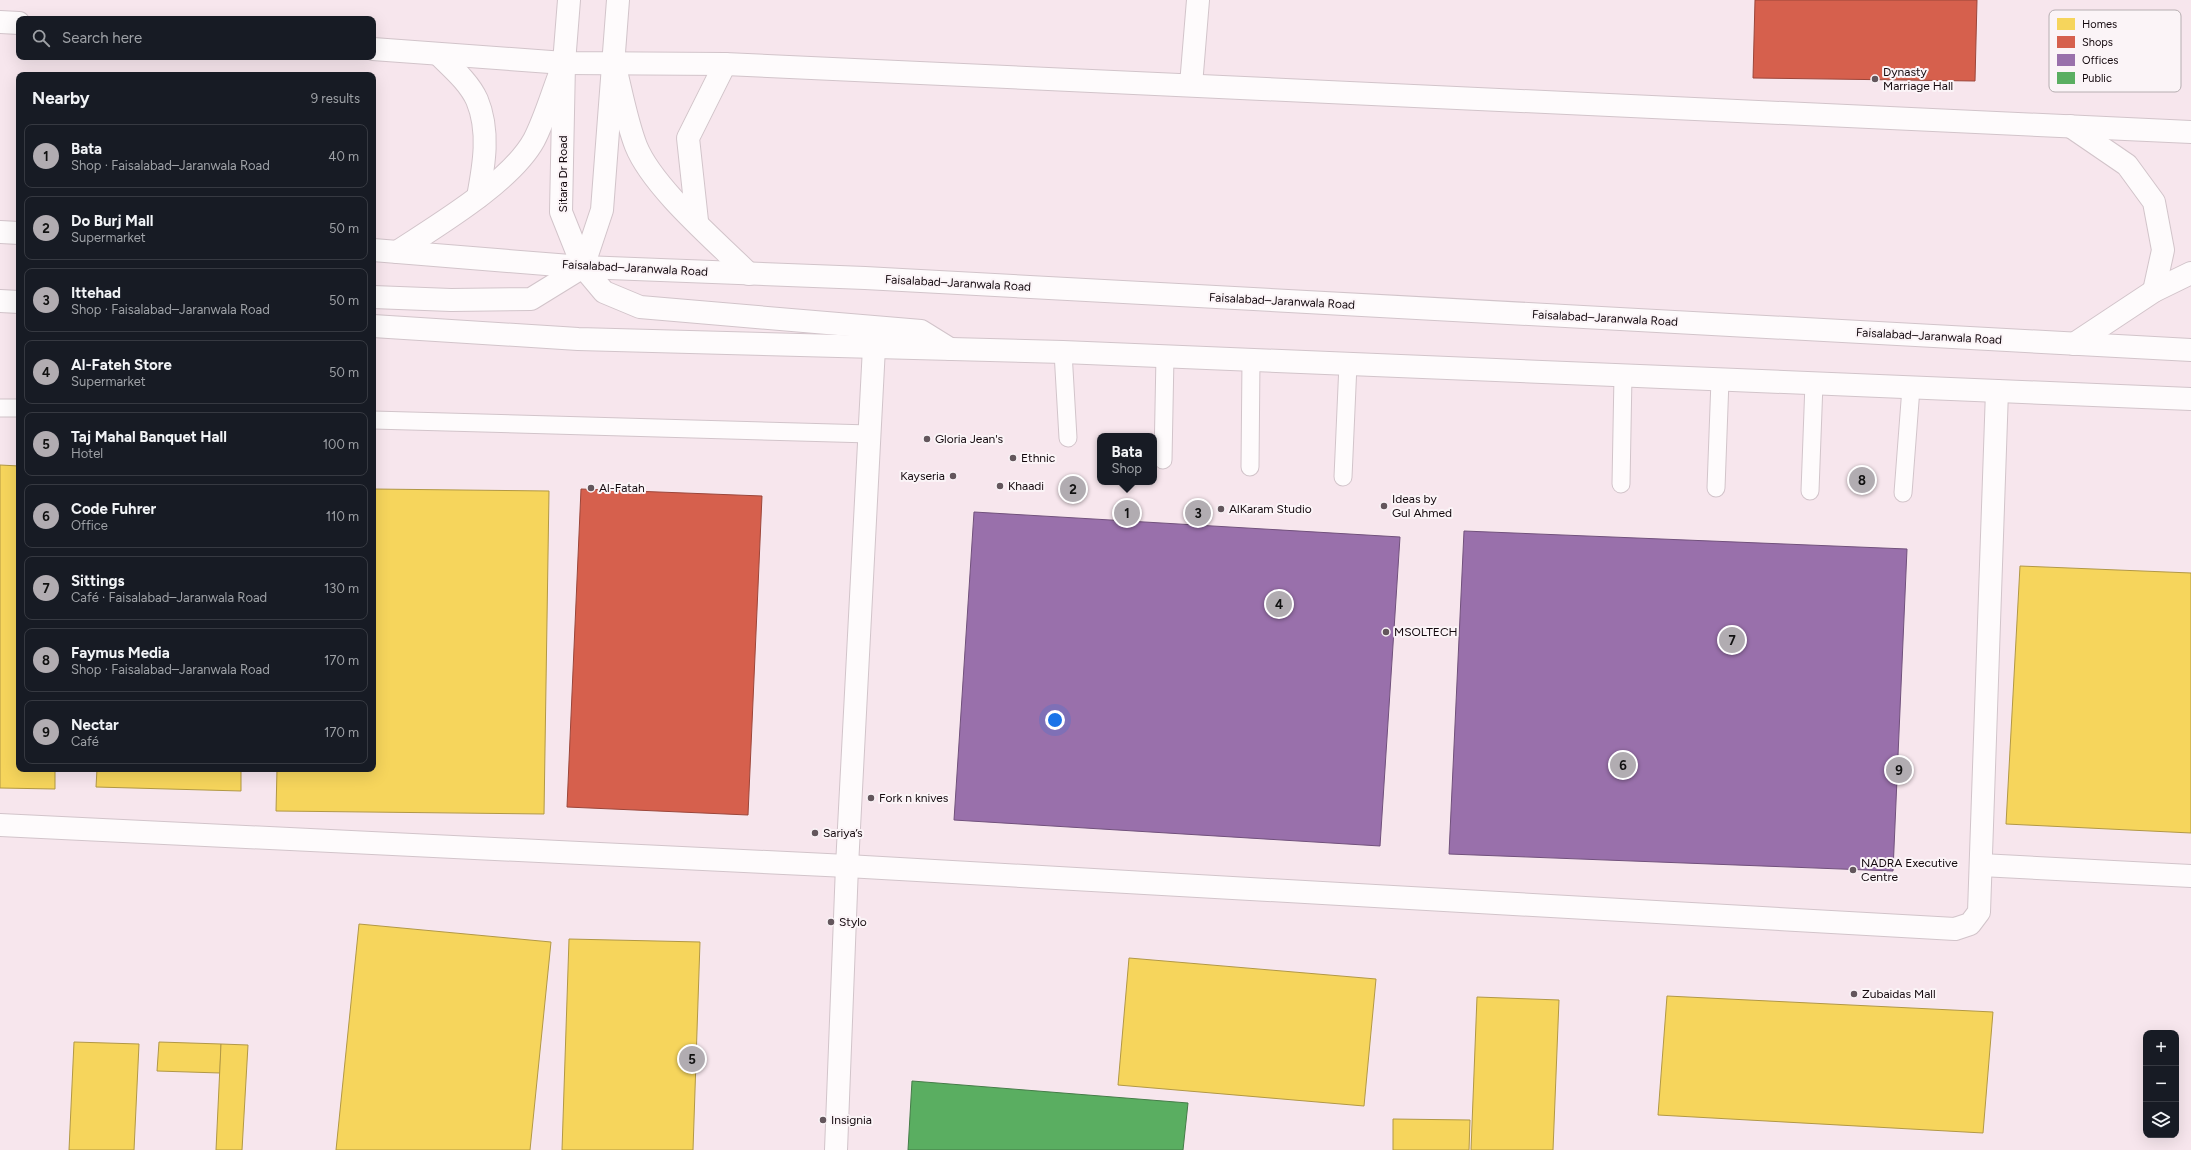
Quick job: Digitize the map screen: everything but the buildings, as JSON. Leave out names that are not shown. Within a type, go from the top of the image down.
[{"type":"street","name":"Sitara Dr Road","points":[[570,0],[564,63],[561,212],[583,267],[604,292],[640,307],[875,337]]},
{"type":"street","points":[[376,297],[451,300],[531,299],[583,267],[602,210],[618,0]]},
{"type":"street","points":[[1191,85],[1198,0]]},
{"type":"street","points":[[0,22],[16,23]]},
{"type":"street","points":[[376,49],[564,63],[725,64],[2191,132]]},
{"type":"street","points":[[438,54],[460,76],[477,99],[485,127],[484,167],[478,197]]},
{"type":"street","points":[[398,252],[478,197],[509,172],[534,140],[564,63]]},
{"type":"street","points":[[614,63],[636,146],[648,167],[662,186],[749,274]]},
{"type":"street","points":[[697,221],[688,138],[725,64]]},
{"type":"street","points":[[2070,126],[2127,165],[2154,202],[2163,250],[2154,291]]},
{"type":"street","points":[[0,232],[16,233]]},
{"type":"street","name":"Faisalabad–Jaranwala Road","points":[[376,250],[583,267],[872,278],[2191,350]]},
{"type":"street","points":[[2074,344],[2154,291],[2191,273]]},
{"type":"street","points":[[0,301],[16,302]]},
{"type":"street","points":[[376,326],[578,340],[875,337],[951,349],[1165,356],[2191,399]]},
{"type":"street","points":[[836,1150],[846,866],[875,337]]},
{"type":"street","points":[[0,825],[846,866],[1955,929],[1970,924],[1979,912],[1997,391]]},
{"type":"street","points":[[1981,865],[2191,876]]},
{"type":"lane","points":[[1063,352],[1068,438]]},
{"type":"lane","points":[[1163,460],[1165,356]]},
{"type":"lane","points":[[1250,360],[1250,468]]},
{"type":"lane","points":[[1343,477],[1348,364]]},
{"type":"lane","points":[[1621,484],[1623,376]]},
{"type":"lane","points":[[1716,488],[1720,380]]},
{"type":"lane","points":[[1810,492],[1814,383]]},
{"type":"lane","points":[[1903,493],[1911,388]]},
{"type":"lane","points":[[0,408],[16,408]]},
{"type":"lane","points":[[376,420],[870,434]]},
{"type":"place","name":"Dynasty Marriage Hall","points":[[1875,79]]},
{"type":"place","name":"Gloria Jean's","points":[[927,439]]},
{"type":"place","name":"Ethnic","points":[[1013,458]]},
{"type":"place","name":"Kayseria","points":[[953,476]]},
{"type":"place","name":"Faymus Media","points":[[1862,480]]},
{"type":"place","name":"Khaadi","points":[[1000,486]]},
{"type":"place","name":"Al-Fatah","points":[[591,488]]},
{"type":"place","name":"Do Burj Mall","points":[[1073,489]]},
{"type":"place","name":"Ideas by Gul Ahmed","points":[[1384,506]]},
{"type":"place","name":"AlKaram Studio","points":[[1221,509]]},
{"type":"place","name":"Bata","points":[[1127,513]]},
{"type":"place","name":"Ittehad","points":[[1198,513]]},
{"type":"place","name":"Al-Fateh Store","points":[[1279,604]]},
{"type":"place","name":"MSOLTECH","points":[[1386,632]]},
{"type":"place","name":"Sittings","points":[[1732,640]]},
{"type":"place","name":"Code Fuhrer","points":[[1623,765]]},
{"type":"place","name":"Nectar","points":[[1899,770]]},
{"type":"place","name":"Fork n knives","points":[[871,798]]},
{"type":"place","name":"Sariya’s","points":[[815,833]]},
{"type":"place","name":"NADRA Executive Centre","points":[[1853,870]]},
{"type":"place","name":"Stylo","points":[[831,922]]},
{"type":"place","name":"Zubaidas Mall","points":[[1854,994]]},
{"type":"place","name":"Taj Mahal Banquet Hall","points":[[692,1059]]},
{"type":"place","name":"Insignia","points":[[823,1120]]}]
